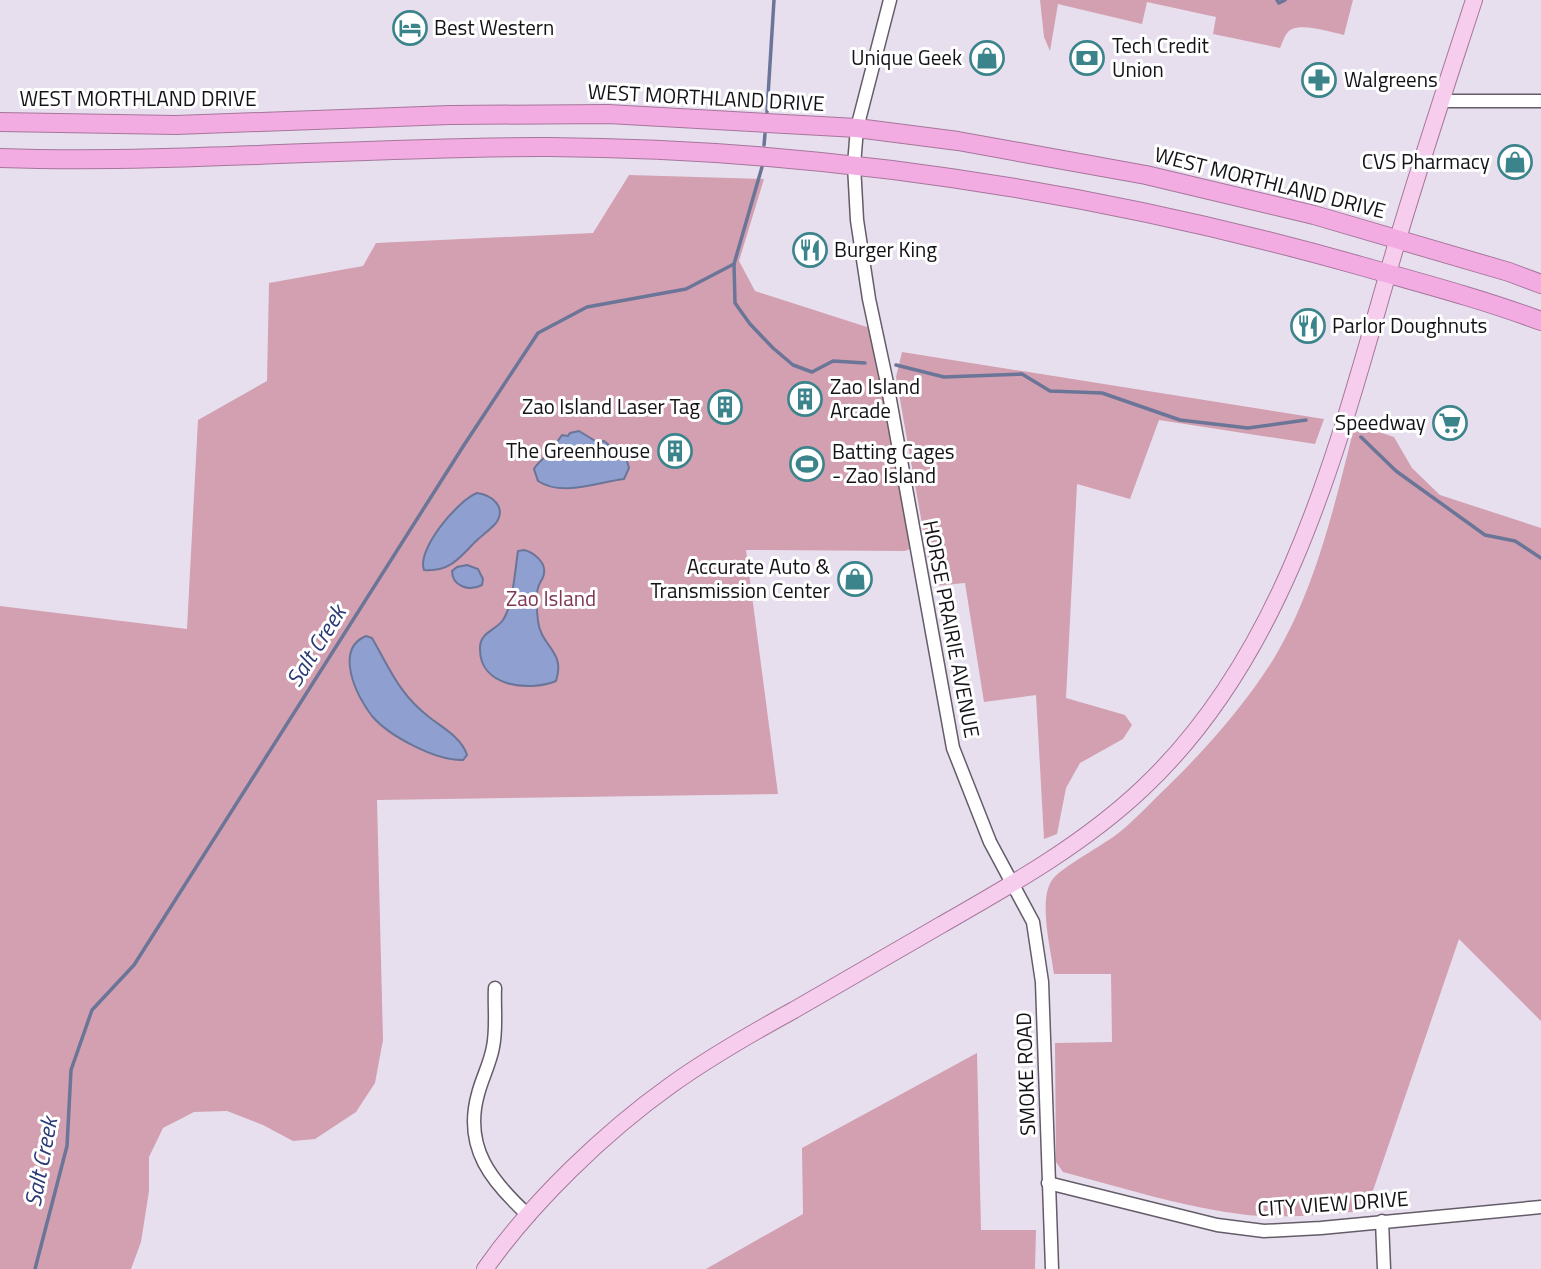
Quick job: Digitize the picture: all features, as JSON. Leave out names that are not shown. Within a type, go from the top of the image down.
[{"type":"highway","name":"WEST MORTHLAND DRIVE","points":[[0,122],[176,125],[450,115],[608,114],[857,128],[958,141],[1146,174],[1314,215],[1509,272],[1541,284]]},
{"type":"highway","points":[[0,158],[112,160],[548,147],[770,156],[948,176],[1101,203],[1276,242],[1493,303],[1541,321]]},
{"type":"main road","points":[[485,1269],[566,1175],[639,1108],[735,1043],[1014,884],[1087,834],[1143,788],[1196,732],[1226,690],[1259,633],[1299,550],[1344,423],[1398,239],[1474,0]]},
{"type":"street","name":"HORSE PRAIRIE AVENUE","points":[[890,0],[857,128],[854,165],[857,220],[869,299],[887,383],[953,748],[990,842],[1014,884]]},
{"type":"street","points":[[1441,101],[1541,101]]},
{"type":"street","name":"SMOKE ROAD","points":[[1014,884],[1033,922],[1042,982],[1052,1269]]},
{"type":"street","points":[[495,988],[494,1045],[478,1093],[474,1117],[477,1145],[486,1169],[502,1191],[529,1216]]},
{"type":"street","name":"CITY VIEW DRIVE","points":[[1048,1183],[1240,1228],[1287,1230],[1541,1207]]},
{"type":"street","points":[[1382,1221],[1384,1269]]},
{"type":"green space","points":[[1040,0],[1353,0],[1344,35],[1299,27],[1288,32],[1280,48],[1213,34],[1216,17],[1147,2],[1142,24],[1058,4],[1050,51],[1044,37]]},
{"type":"green space","name":"Zao Island","points":[[629,175],[764,179],[739,261],[755,291],[870,328],[910,549],[746,550],[778,794],[377,800],[383,1040],[375,1083],[356,1112],[315,1139],[293,1141],[263,1125],[227,1111],[194,1112],[163,1128],[149,1157],[149,1191],[141,1242],[131,1269],[0,1269],[0,606],[187,629],[198,420],[267,381],[269,283],[363,266],[376,243],[593,233]]},
{"type":"green space","points":[[902,352],[1324,419],[1315,444],[1159,420],[1130,499],[1077,484],[1066,698],[1125,715],[1132,725],[1123,739],[1080,763],[1066,788],[1057,834],[1044,839],[1036,695],[984,702],[965,583],[933,586],[896,377]]},
{"type":"green space","points":[[1355,424],[1394,437],[1412,468],[1440,495],[1541,528],[1541,1021],[1459,939],[1366,1211],[1292,1216],[1247,1215],[1178,1203],[1063,1172],[1056,1162],[1055,1043],[1112,1042],[1111,974],[1054,974],[1046,912],[1048,889],[1057,875],[1133,821],[1196,758],[1262,677],[1288,633],[1313,575],[1332,515]]},
{"type":"green space","points":[[977,1053],[981,1230],[1036,1230],[1035,1269],[706,1269],[803,1214],[802,1148]]},
{"type":"water","points":[[579,431],[597,442],[616,445],[624,451],[629,468],[624,479],[569,488],[548,486],[538,481],[534,469],[550,447],[562,435],[568,436]]},
{"type":"water","points":[[477,493],[493,499],[499,507],[496,523],[453,563],[440,569],[424,570],[426,551],[440,527],[460,505]]},
{"type":"water","points":[[524,550],[535,555],[543,565],[544,575],[536,604],[538,621],[543,637],[558,663],[556,681],[533,686],[520,686],[496,678],[482,661],[480,648],[482,638],[500,624],[506,614],[518,551]]},
{"type":"water","points":[[467,565],[478,569],[483,579],[482,585],[467,588],[455,580],[452,571]]},
{"type":"water","points":[[366,636],[372,638],[410,699],[461,743],[467,755],[463,760],[440,756],[414,746],[372,716],[355,685],[350,662],[351,651],[356,642]]},
{"type":"waterway","name":"Salt Creek","points":[[767,112],[774,0]]},
{"type":"waterway","points":[[1277,0],[1279,3],[1285,0]]},
{"type":"waterway","name":"Salt Creek","points":[[764,145],[765,134]]},
{"type":"waterway","name":"Salt Creek","points":[[35,1269],[67,1146],[71,1070],[92,1010],[134,965],[464,445],[538,333],[587,307],[686,289],[734,264],[762,167]]},
{"type":"waterway","points":[[734,264],[735,303],[750,324],[793,365],[812,372],[833,361],[865,363]]},
{"type":"waterway","points":[[896,365],[944,377],[1022,374],[1050,391],[1102,393],[1180,420],[1248,428],[1306,420]]},
{"type":"waterway","points":[[1361,437],[1396,471],[1485,535],[1515,541],[1541,558]]},
{"type":"place","name":"Best Western","points":[[410,28]]},
{"type":"place","name":"Unique Geek","points":[[987,58]]},
{"type":"place","name":"Tech Credit Union","points":[[1087,58]]},
{"type":"place","name":"Walgreens","points":[[1319,80]]},
{"type":"place","name":"CVS Pharmacy","points":[[1515,162]]},
{"type":"place","name":"Burger King","points":[[810,250]]},
{"type":"place","name":"Parlor Doughnuts","points":[[1308,326]]},
{"type":"place","name":"Zao Island Arcade","points":[[805,399]]},
{"type":"place","name":"Zao Island Laser Tag","points":[[725,407]]},
{"type":"place","name":"Speedway","points":[[1450,423]]},
{"type":"place","name":"The Greenhouse","points":[[675,451]]},
{"type":"place","name":"Batting Cages - Zao Island","points":[[807,464]]},
{"type":"place","name":"Accurate Auto & Transmission Center","points":[[855,579]]}]
